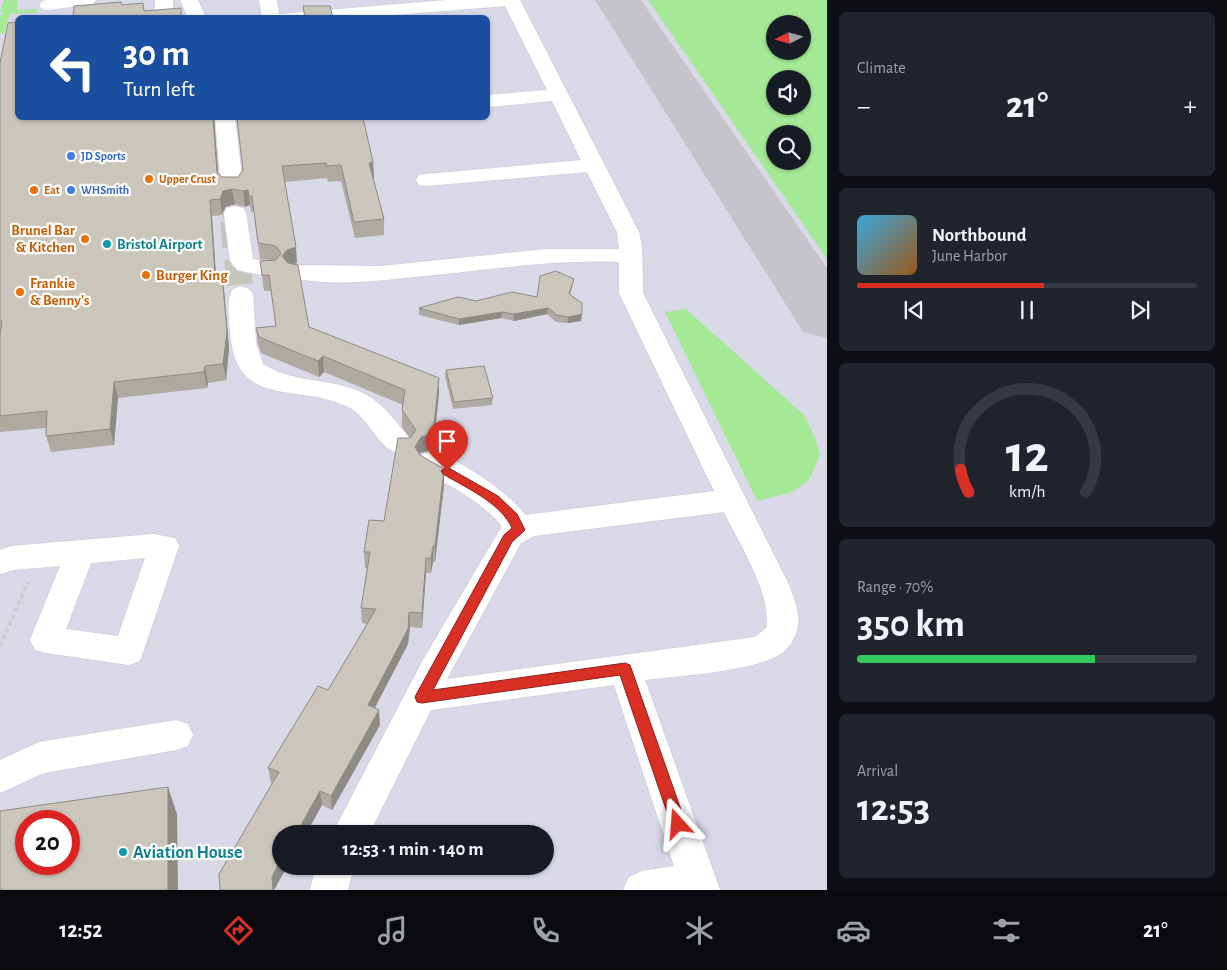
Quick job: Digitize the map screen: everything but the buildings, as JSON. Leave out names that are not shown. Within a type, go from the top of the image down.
[{"type":"lane","points":[[164,0],[164,15]]},
{"type":"lane","points":[[189,0],[196,15]]},
{"type":"lane","points":[[268,0],[270,15]]},
{"type":"lane","points":[[307,15],[388,4],[511,0],[628,232],[632,242],[628,282],[631,293],[733,500],[779,599],[784,618],[781,634],[764,648],[754,651],[422,697]]},
{"type":"lane","points":[[48,5],[81,6]]},
{"type":"lane","points":[[490,100],[559,95]]},
{"type":"lane","points":[[225,120],[242,261],[246,265],[268,269]]},
{"type":"lane","points":[[427,180],[594,165]]},
{"type":"lane","points":[[298,272],[348,276],[577,253],[630,256]]},
{"type":"lane","points":[[241,294],[247,358],[253,370],[268,379],[329,391],[360,402],[378,416],[400,444]]},
{"type":"lane","points":[[431,462],[494,499],[513,517],[518,530]]},
{"type":"lane","points":[[355,825],[508,538],[528,525],[733,500]]},
{"type":"lane","points":[[0,562],[11,558],[79,553]]},
{"type":"lane","points":[[625,669],[699,885],[642,890]]},
{"type":"lane","points":[[0,777],[39,758],[176,735]]},
{"type":"lane","points":[[329,890],[333,875]]},
{"type":"shaded area","name":"Bristol Airport","points":[[0,0],[827,0],[827,890],[0,890]]},
{"type":"green space","points":[[4,0],[18,0],[17,10],[37,9],[37,12],[10,14],[4,33],[0,34],[0,16],[3,13],[0,11]]},
{"type":"green space","points":[[648,0],[827,0],[827,259]]},
{"type":"green space","points":[[686,309],[804,415],[816,440],[820,455],[809,480],[792,492],[757,501],[665,312]]},
{"type":"taxiway","points":[[618,0],[827,317]]},
{"type":"tunnel","points":[[222,120],[233,222]]},
{"type":"tunnel","points":[[233,221],[241,294]]},
{"type":"place","name":"JD Sports","points":[[71,156]]},
{"type":"place","name":"Upper Crust","points":[[149,179]]},
{"type":"place","name":"Eat","points":[[34,190]]},
{"type":"place","name":"WHSmith","points":[[71,190]]},
{"type":"place","name":"Brunel Bar & Kitchen","points":[[85,239]]},
{"type":"place","name":"Bristol Airport","points":[[107,244]]},
{"type":"place","name":"Burger King","points":[[146,275]]},
{"type":"place","name":"Frankie & Benny's","points":[[20,292]]},
{"type":"place","name":"Aviation House","points":[[123,852]]},
{"type":"route","points":[[447,471],[494,499],[513,517],[518,530],[508,538],[422,697],[625,669],[678,824]]}]
